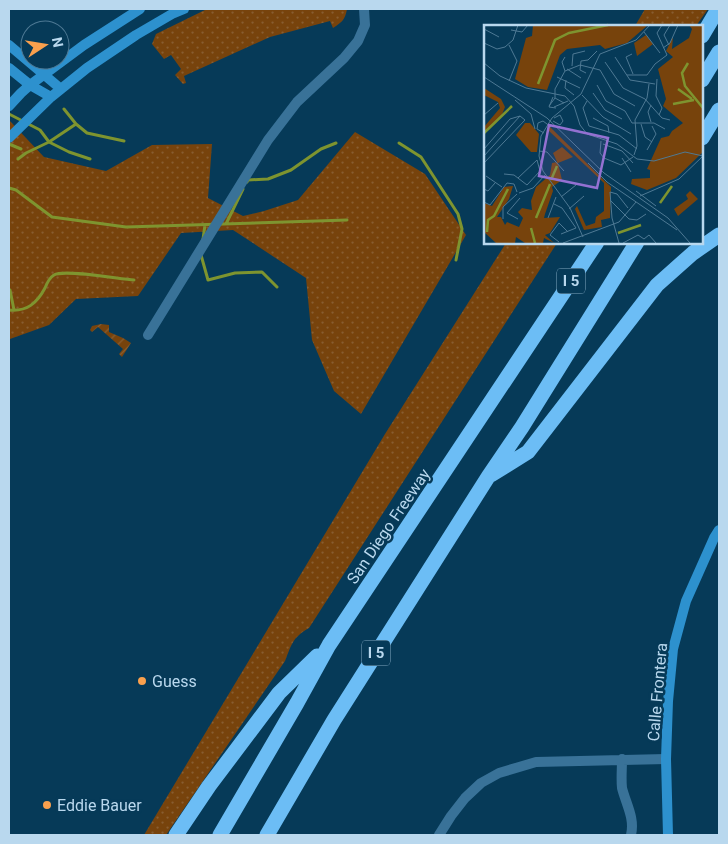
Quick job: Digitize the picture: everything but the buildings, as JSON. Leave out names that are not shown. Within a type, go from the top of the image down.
[{"type":"highway","points":[[703,34],[718,9]]},
{"type":"highway","points":[[703,78],[719,52]]},
{"type":"highway","points":[[703,136],[719,110]]},
{"type":"highway","points":[[488,477],[528,452],[657,285],[694,253],[719,235]]},
{"type":"highway","points":[[546,319],[583,244]]},
{"type":"highway","name":"San Diego Freeway","points":[[220,835],[298,703],[329,645],[596,244]]},
{"type":"highway","name":"I 5","points":[[268,834],[334,720],[527,418],[635,244]]},
{"type":"highway","points":[[176,835],[209,786],[279,693],[329,645]]},
{"type":"street","points":[[9,106],[30,85],[84,45],[140,9]]},
{"type":"street","points":[[9,138],[51,97],[88,68],[136,36],[172,14],[184,9]]},
{"type":"street","points":[[148,335],[268,140],[297,102],[344,58],[358,41],[365,25],[364,9]]},
{"type":"street","points":[[9,45],[61,89]]},
{"type":"street","points":[[9,68],[30,85],[51,97]]},
{"type":"street","name":"Calle Frontera","points":[[668,835],[666,759],[668,701],[673,649],[686,601],[719,530]]},
{"type":"street","points":[[622,759],[622,783],[631,816],[631,835]]},
{"type":"street","points":[[439,835],[465,798],[482,783],[499,773],[536,762],[666,759]]},
{"type":"shaded area","points":[[207,9],[347,9],[343,20],[333,28],[330,21],[270,37],[184,76],[186,83],[183,84],[175,75],[181,69],[171,55],[164,59],[152,44],[156,34]]},
{"type":"shaded area","points":[[645,9],[708,9],[697,25],[636,25]]},
{"type":"shaded area","points":[[9,120],[44,157],[106,171],[152,145],[212,144],[208,198],[243,216],[298,200],[355,132],[425,174],[466,235],[361,414],[334,391],[312,340],[306,278],[233,230],[181,233],[138,296],[76,299],[49,325],[9,339]]},
{"type":"shaded area","points":[[505,244],[556,244],[309,628],[293,642],[285,661],[166,835],[144,835],[385,434]]},
{"type":"shaded area","points":[[109,325],[109,332],[131,343],[122,357],[119,354],[123,349],[98,327],[92,332],[90,330],[92,326]]},
{"type":"waterway","points":[[64,109],[76,124],[87,133],[124,141]]},
{"type":"waterway","points":[[9,114],[40,130],[49,142],[69,152],[90,159]]},
{"type":"waterway","points":[[18,159],[76,124]]},
{"type":"waterway","points":[[247,182],[248,180],[268,179],[291,170],[321,149],[336,143]]},
{"type":"waterway","points":[[399,143],[421,157],[458,214],[462,229],[456,260]]},
{"type":"waterway","points":[[9,144],[21,149]]},
{"type":"waterway","points":[[9,188],[16,190],[52,217],[126,227],[347,220]]},
{"type":"waterway","points":[[226,224],[243,189]]},
{"type":"waterway","points":[[203,239],[205,225]]},
{"type":"waterway","points":[[201,255],[208,280],[235,273],[262,272],[277,287]]},
{"type":"waterway","points":[[9,310],[21,310],[31,305],[39,298],[48,281],[54,275],[60,273],[134,280]]},
{"type":"waterway","points":[[10,290],[14,310]]},
{"type":"place","name":"Guess","points":[[142,681]]},
{"type":"place","name":"Eddie Bauer","points":[[47,805]]}]
